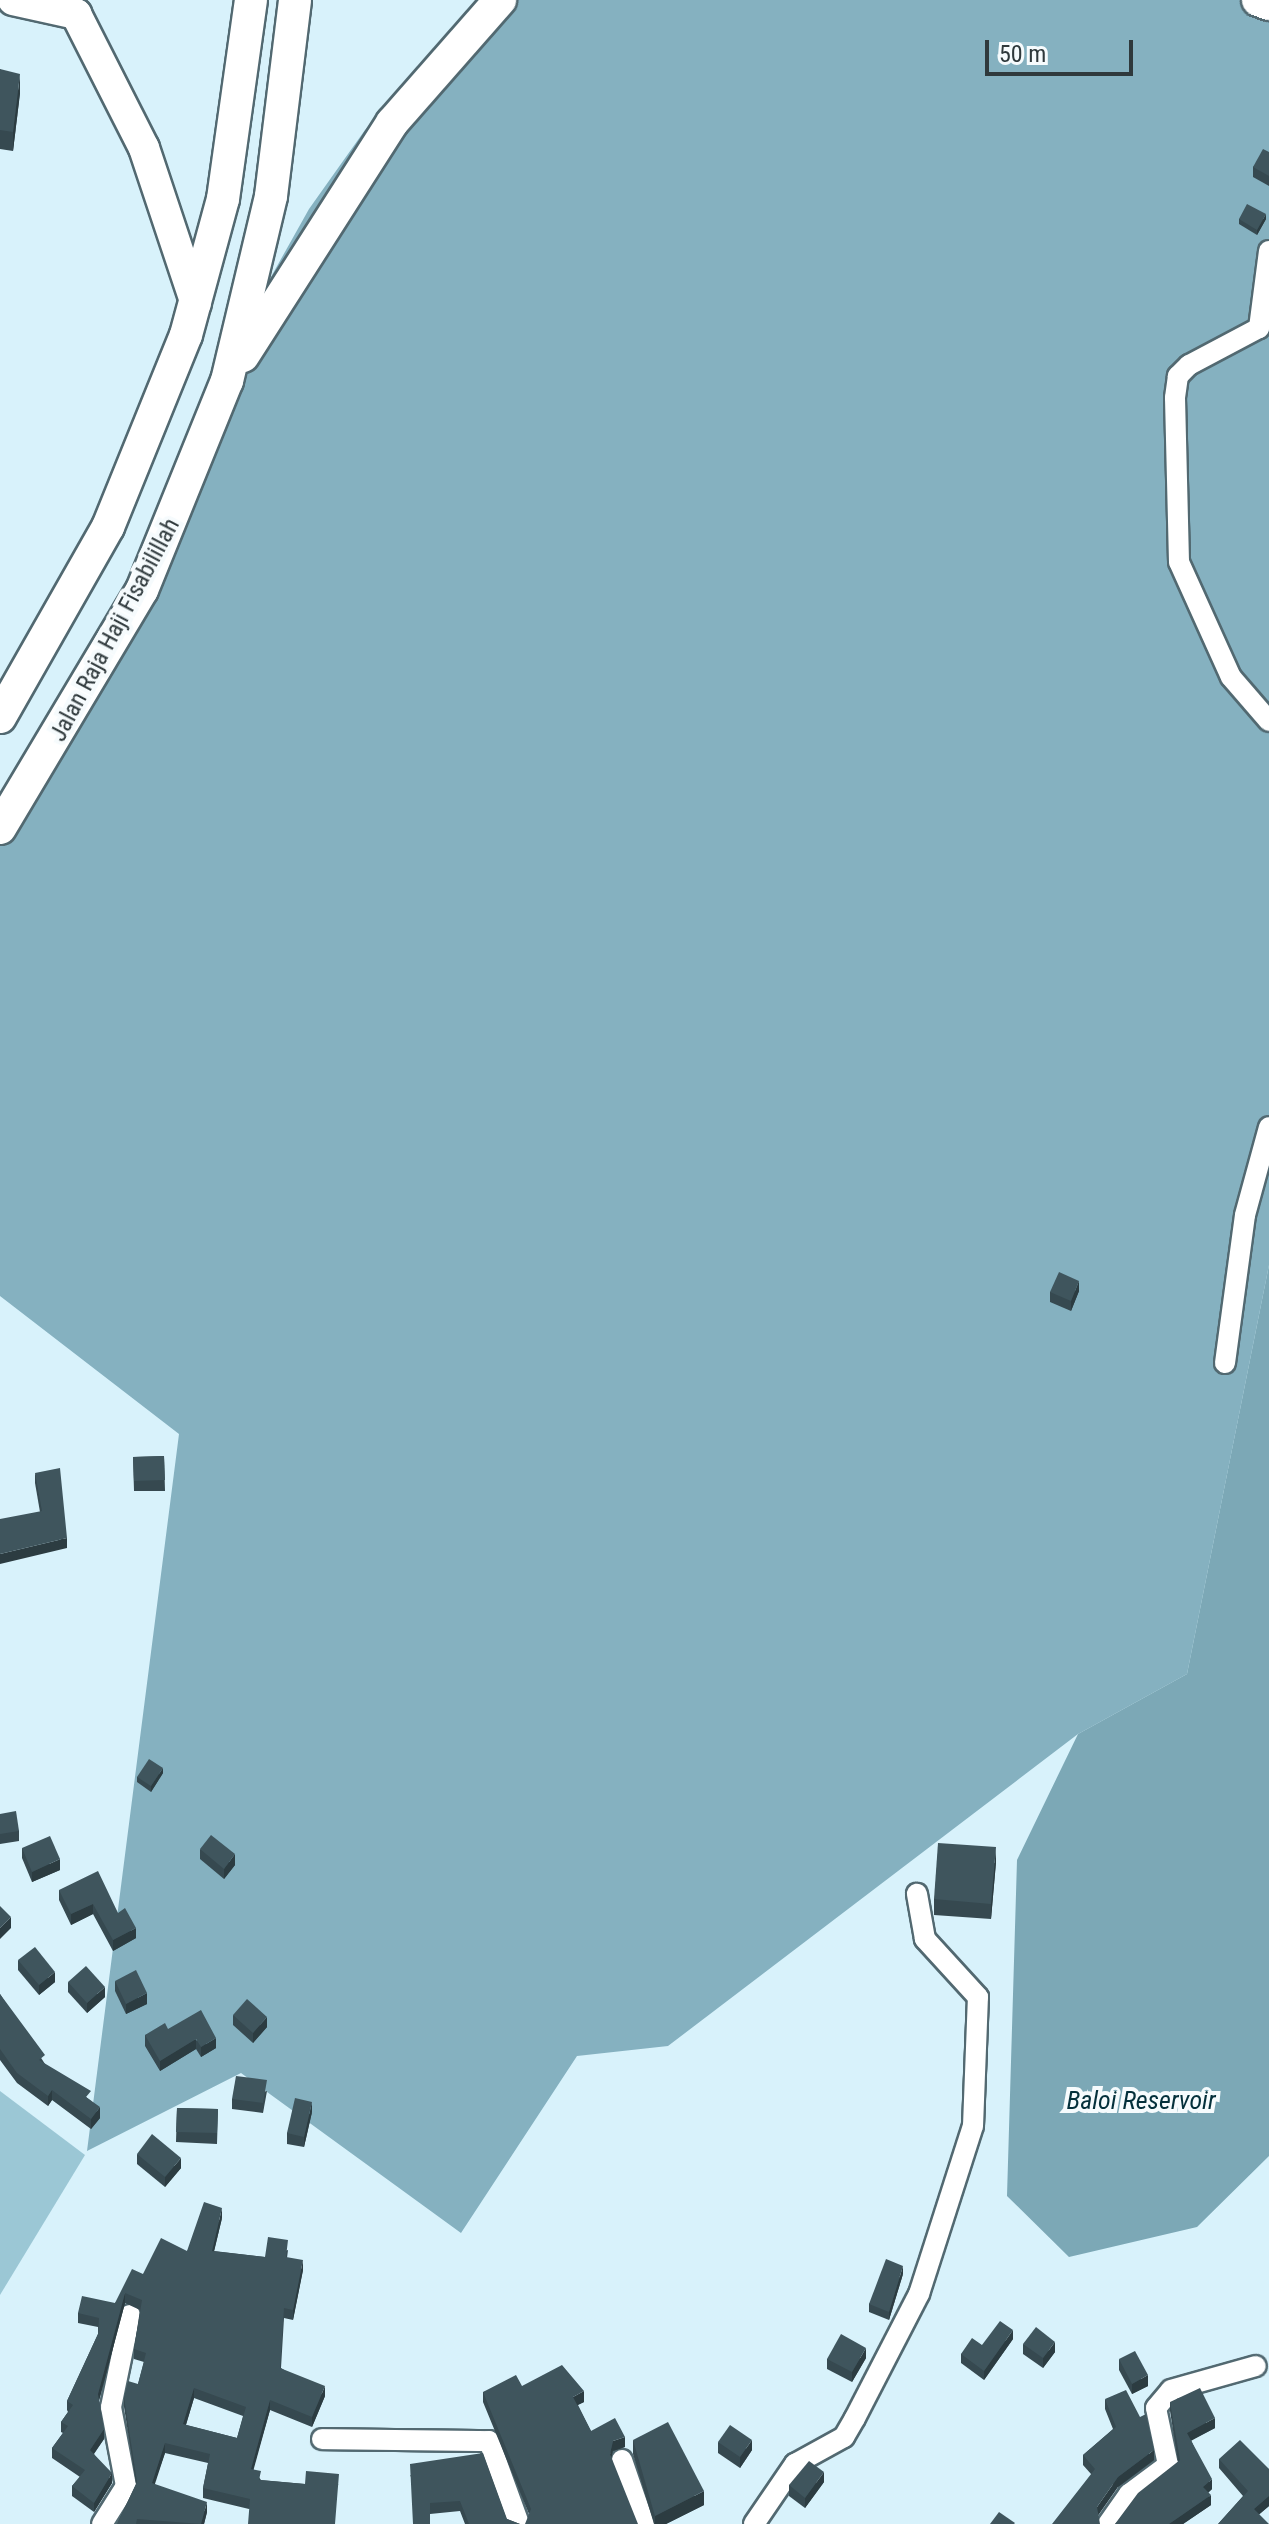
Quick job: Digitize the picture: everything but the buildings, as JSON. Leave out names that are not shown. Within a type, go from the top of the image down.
[{"type":"main road","points":[[0,717],[108,527],[196,304],[226,184],[251,0]]},
{"type":"main road","name":"Jalan Raja Haji Fisabilillah","points":[[0,828],[142,590],[227,381],[271,196],[295,0]]},
{"type":"main road","points":[[227,381],[383,135],[500,0]]},
{"type":"main road","points":[[1258,0],[1269,4]]},
{"type":"street","points":[[13,0],[76,14],[144,148],[196,304]]},
{"type":"street","points":[[1269,251],[1259,328],[1189,365],[1178,376],[1175,398],[1179,562],[1231,677],[1269,721]]},
{"type":"street","points":[[1225,1363],[1245,1215],[1269,1127]]},
{"type":"street","points":[[754,2524],[795,2464],[844,2437],[855,2418],[919,2294],[973,2126],[978,1997],[925,1939],[917,1894]]},
{"type":"street","points":[[102,2524],[126,2486],[111,2407],[130,2315]]},
{"type":"street","points":[[1108,2524],[1129,2494],[1168,2465],[1156,2408],[1171,2390],[1256,2366]]},
{"type":"street","points":[[322,2439],[489,2441],[519,2524]]},
{"type":"street","points":[[622,2460],[644,2524]]},
{"type":"shaded area","points":[[507,0],[1269,0],[1269,1265],[1187,1674],[1078,1734],[668,2046],[577,2056],[461,2233],[241,2073],[87,2151],[179,1434],[0,1296],[0,805],[154,542],[267,284],[309,209],[365,130]]},
{"type":"shaded area","points":[[0,2091],[85,2155],[0,2295]]},
{"type":"water","name":"Baloi Reservoir","points":[[1269,1265],[1269,2156],[1197,2227],[1069,2257],[1007,2196],[1017,1860],[1078,1734],[1187,1674]]}]
